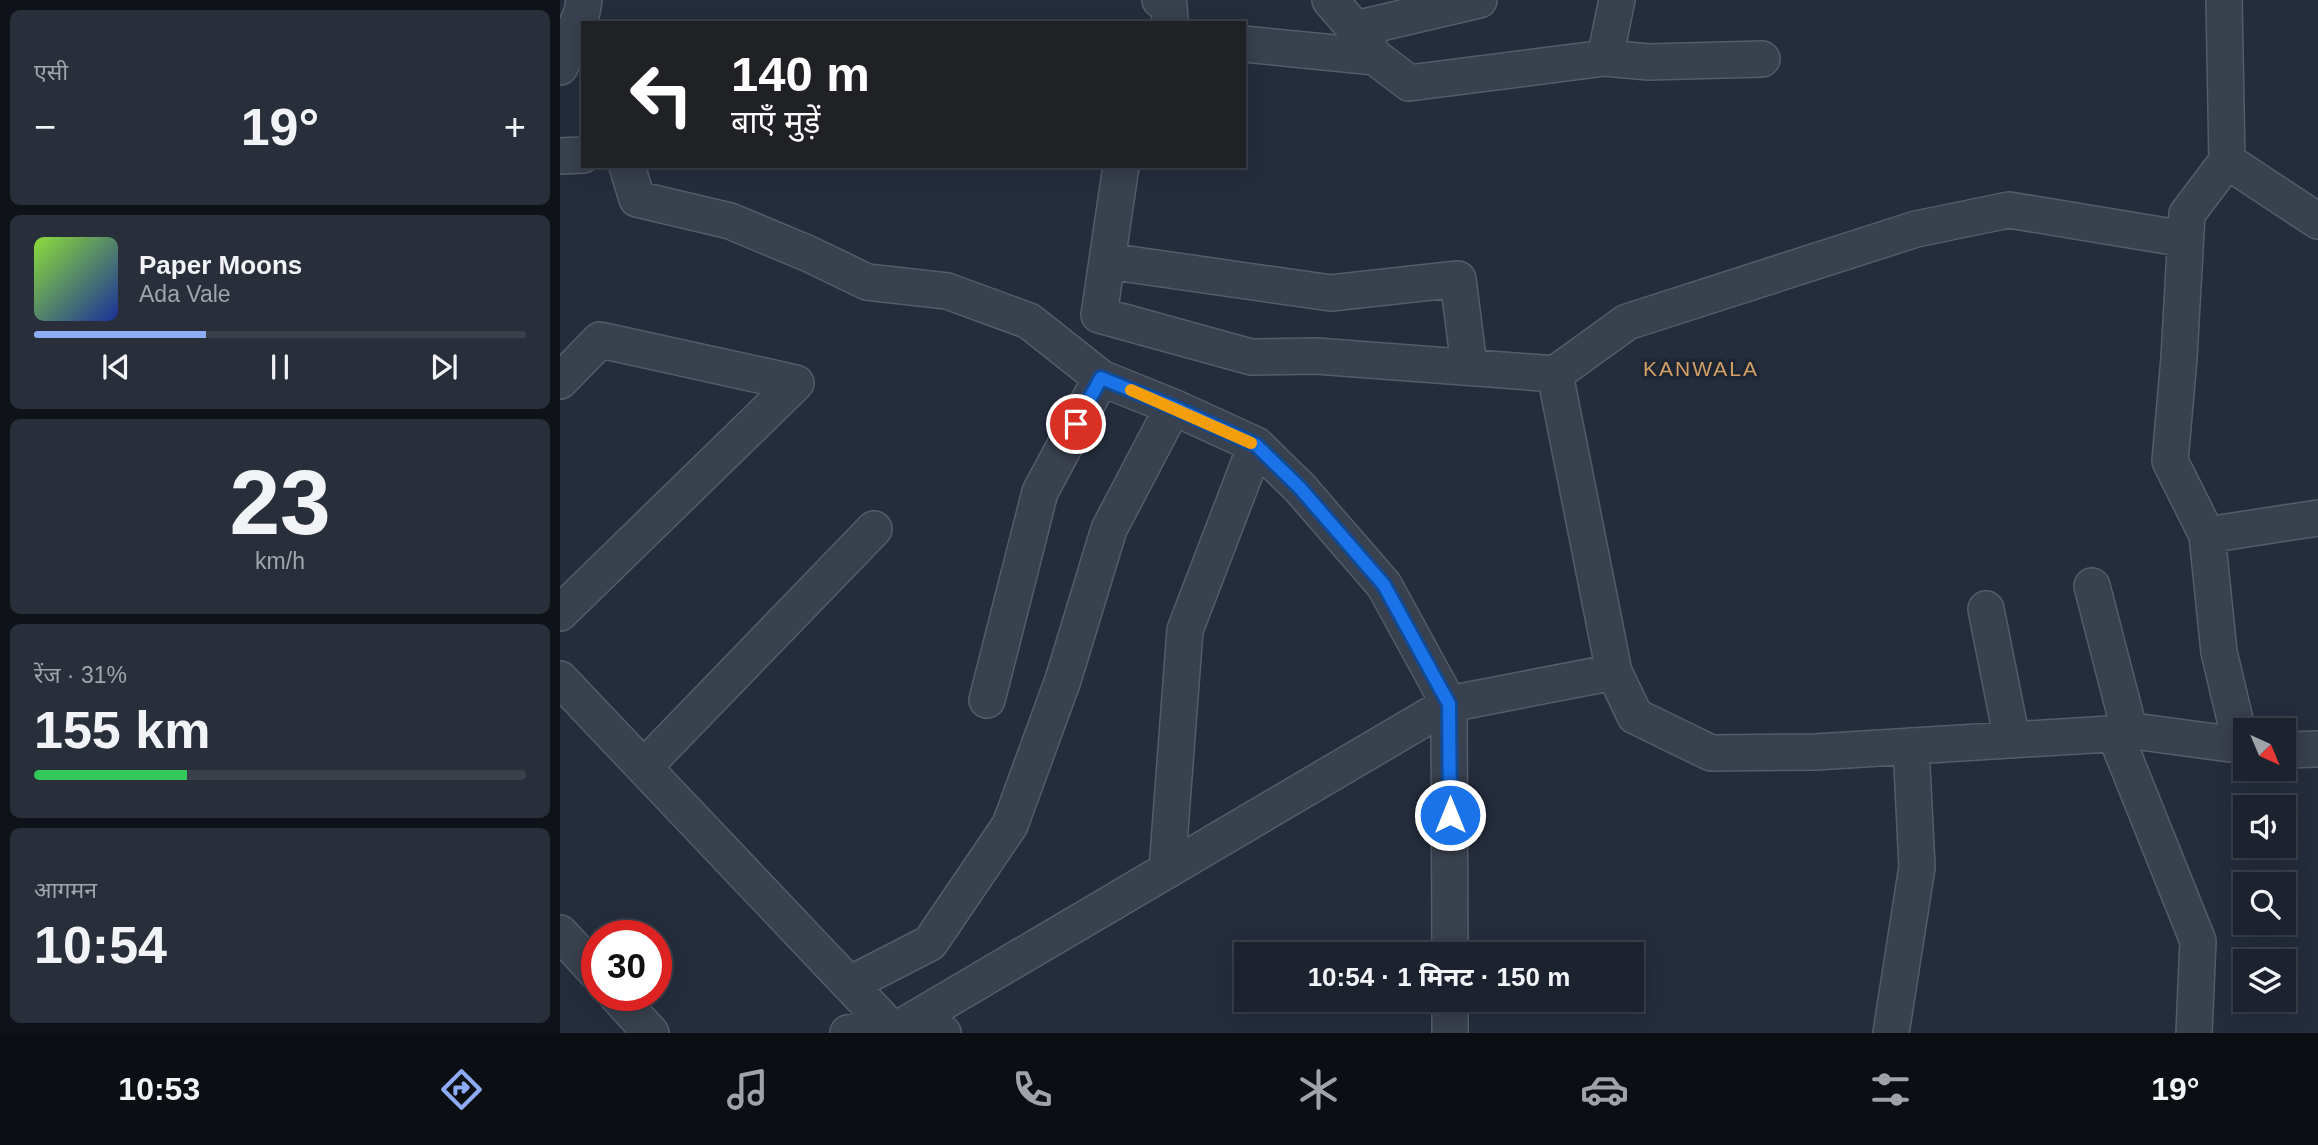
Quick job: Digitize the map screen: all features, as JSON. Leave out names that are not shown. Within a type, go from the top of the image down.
[{"type":"street","points":[[560,67],[582,12],[584,0]]},
{"type":"street","points":[[1160,0],[1169,5],[1170,21]]},
{"type":"street","points":[[1330,0],[1389,68]]},
{"type":"street","points":[[1355,29],[1479,0]]},
{"type":"street","points":[[1605,58],[1617,0]]},
{"type":"street","points":[[2224,0],[2227,162],[2187,214],[2170,461],[2207,535],[2219,652],[2236,718]]},
{"type":"street","points":[[1246,44],[1375,57],[1409,83],[1605,58],[1649,62],[1762,59]]},
{"type":"street","points":[[560,156],[581,155]]},
{"type":"street","points":[[2227,162],[2318,221]]},
{"type":"street","points":[[628,168],[637,199],[730,221],[867,282],[947,291],[1029,321],[1101,378],[1256,445],[1300,488],[1384,585],[1449,704],[1450,942]]},
{"type":"street","points":[[1121,168],[1099,315],[1251,357],[1317,356],[1555,374],[1627,322],[1916,229],[2009,210],[2186,239]]},
{"type":"street","points":[[1107,261],[1331,293],[1458,279],[1469,366]]},
{"type":"street","points":[[560,381],[600,340],[796,383],[560,613]]},
{"type":"street","points":[[1555,374],[1614,672],[1635,716],[1711,753],[1815,752],[2123,733],[2233,744]]},
{"type":"street","points":[[987,700],[1040,492],[1101,378]]},
{"type":"street","points":[[850,984],[930,943],[1010,825],[1063,680],[1109,529],[1173,407]]},
{"type":"street","points":[[1167,870],[1185,630],[1256,445]]},
{"type":"street","points":[[2207,535],[2318,518]]},
{"type":"street","points":[[644,767],[874,529]]},
{"type":"street","points":[[2092,586],[2123,733],[2199,942],[2194,1033]]},
{"type":"street","points":[[1986,609],[2012,740]]},
{"type":"street","points":[[894,1026],[1449,704],[1614,672]]},
{"type":"street","points":[[560,679],[850,984],[894,1026]]},
{"type":"street","points":[[1891,1033],[1917,867],[1911,746]]},
{"type":"street","points":[[2296,750],[2318,749]]},
{"type":"street","points":[[560,933],[581,956]]},
{"type":"street","points":[[631,1011],[651,1033]]},
{"type":"street","points":[[1450,1012],[1450,1033]]},
{"type":"street","points":[[848,1033],[894,1026],[943,1033]]},
{"type":"slow traffic","points":[[1131,390],[1251,443]]},
{"type":"district","name":"KANWALA","points":[[1701,369]]},
{"type":"route","points":[[1076,424],[1101,378],[1256,445],[1300,488],[1384,585],[1449,704],[1450,815]]}]
